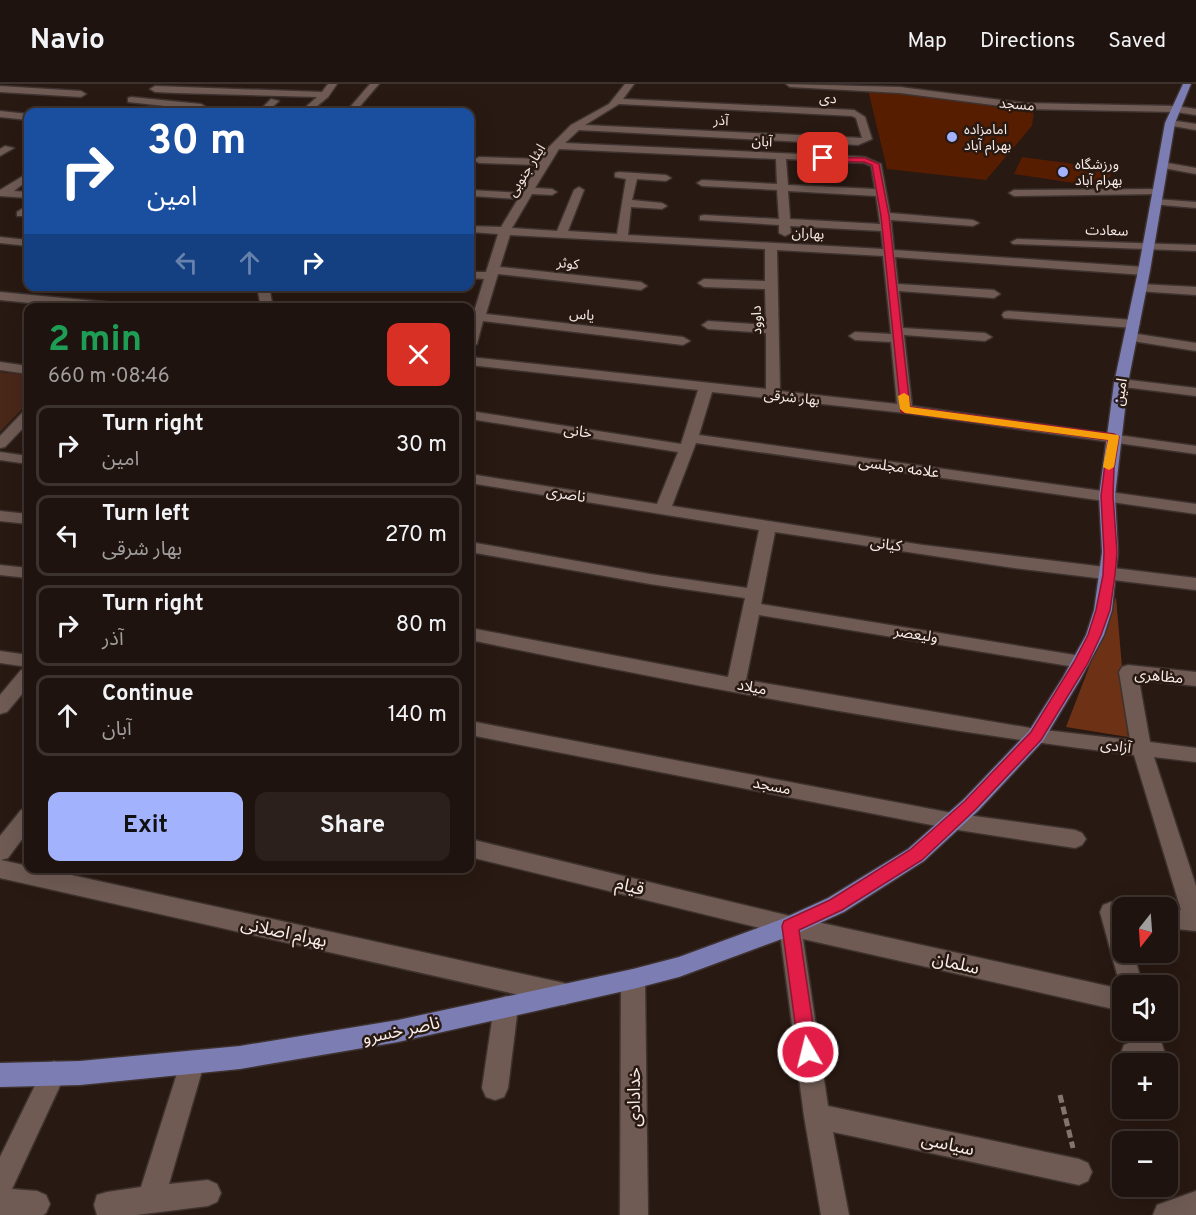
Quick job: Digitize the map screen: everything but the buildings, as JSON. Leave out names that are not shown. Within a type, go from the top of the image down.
[{"type":"main road","name":"امین","points":[[790,926],[836,905],[916,855],[971,805],[1036,736],[1081,663],[1095,635],[1103,610],[1109,575],[1108,468],[1121,382],[1141,288],[1162,165],[1173,116],[1187,84]]},
{"type":"main road","name":"ناصر خسرو","points":[[0,1075],[54,1074],[192,1064],[348,1042],[679,967],[790,926]]},
{"type":"street","points":[[245,91],[254,84]]},
{"type":"street","points":[[310,108],[333,84]]},
{"type":"street","points":[[354,108],[375,84]]},
{"type":"street","name":"ایثار جنوبی","points":[[474,321],[505,231],[545,162],[574,127],[617,101],[630,84]]},
{"type":"street","name":"مسجد","points":[[790,84],[937,93],[1024,106],[1173,116]]},
{"type":"street","points":[[1187,84],[1195,84]]},
{"type":"street","points":[[0,89],[81,94]]},
{"type":"street","points":[[155,89],[226,94],[245,91],[325,95]]},
{"type":"street","points":[[131,100],[201,107]]},
{"type":"street","points":[[266,108],[274,101]]},
{"type":"street","name":"دی","points":[[617,101],[858,114],[867,139],[865,141]]},
{"type":"street","points":[[158,108],[164,104]]},
{"type":"street","points":[[1173,116],[1196,112]]},
{"type":"street","points":[[0,114],[24,117]]},
{"type":"street","points":[[1173,116],[1196,127]]},
{"type":"street","name":"آذر","points":[[574,127],[865,141]]},
{"type":"street","name":"آبان","points":[[556,146],[872,161],[876,164],[885,216],[888,253]]},
{"type":"street","points":[[781,157],[785,247]]},
{"type":"street","points":[[479,159],[545,162]]},
{"type":"street","points":[[1162,165],[1196,171]]},
{"type":"street","points":[[619,175],[666,178]]},
{"type":"street","points":[[622,238],[632,176]]},
{"type":"street","points":[[2,193],[24,179]]},
{"type":"street","points":[[702,183],[881,193]]},
{"type":"street","points":[[561,235],[579,190]]},
{"type":"street","points":[[474,193],[552,192]]},
{"type":"street","points":[[2,193],[24,195]]},
{"type":"street","points":[[1014,193],[1156,197],[1196,205]]},
{"type":"street","points":[[626,203],[662,206]]},
{"type":"street","points":[[885,216],[973,223]]},
{"type":"street","points":[[704,218],[886,228]]},
{"type":"street","name":"بهاران","points":[[474,229],[888,253],[1144,271]]},
{"type":"street","points":[[0,240],[24,243]]},
{"type":"street","name":"سعادت","points":[[1017,242],[1196,248]]},
{"type":"street","name":"داوود","points":[[771,246],[773,394]]},
{"type":"street","points":[[888,253],[905,409]]},
{"type":"street","name":"کوثر","points":[[474,275],[491,273],[641,286]]},
{"type":"street","points":[[704,283],[770,285]]},
{"type":"street","points":[[892,287],[994,294]]},
{"type":"street","points":[[1141,288],[1196,291]]},
{"type":"street","points":[[0,296],[74,303]]},
{"type":"street","points":[[1008,315],[1133,330],[1196,347]]},
{"type":"street","name":"یاس","points":[[474,321],[683,340]]},
{"type":"street","points":[[708,326],[771,329]]},
{"type":"street","points":[[855,336],[897,334],[985,337]]},
{"type":"street","name":"بهار شرقی","points":[[474,362],[905,409],[1196,450]]},
{"type":"street","points":[[0,366],[24,369]]},
{"type":"street","points":[[1121,382],[1196,392]]},
{"type":"street","points":[[663,510],[689,443],[706,387]]},
{"type":"street","name":"خانی","points":[[474,416],[689,443]]},
{"type":"street","points":[[0,444],[24,419]]},
{"type":"street","name":"علامه مجلسی","points":[[689,443],[1196,509]]},
{"type":"street","points":[[0,456],[24,459]]},
{"type":"street","name":"ناصری","points":[[474,480],[663,510]]},
{"type":"street","name":"کیانی","points":[[663,510],[1109,575],[1196,584]]},
{"type":"street","points":[[0,516],[24,514]]},
{"type":"street","points":[[736,685],[768,526]]},
{"type":"street","name":"ولیعصر","points":[[474,548],[650,579],[752,601],[1081,663]]},
{"type":"street","points":[[0,570],[24,573]]},
{"type":"street","name":"میلاد","points":[[474,635],[736,685],[1036,736]]},
{"type":"street","points":[[0,657],[24,660]]},
{"type":"street","name":"مظاهری","points":[[1142,750],[1128,672],[1196,679]]},
{"type":"street","points":[[0,707],[24,680]]},
{"type":"street","name":"مسجد","points":[[474,729],[952,821],[1075,839]]},
{"type":"street","name":"آزادی","points":[[1036,736],[1196,755]]},
{"type":"street","points":[[1142,750],[1196,921],[1178,919]]},
{"type":"street","points":[[0,852],[24,821]]},
{"type":"street","name":"قیام","points":[[474,849],[790,926]]},
{"type":"street","name":"بهرام اصلانی","points":[[0,869],[567,994]]},
{"type":"street","points":[[790,926],[817,1116],[835,1215]]},
{"type":"street","name":"سلمان","points":[[790,926],[1112,998]]},
{"type":"street","name":"خدادادی","points":[[633,979],[634,1215]]},
{"type":"street","points":[[495,1088],[506,1007]]},
{"type":"street","points":[[151,1200],[192,1064]]},
{"type":"street","points":[[0,1185],[54,1074]]},
{"type":"street","name":"سیاسی","points":[[817,1116],[1079,1172]]},
{"type":"street","points":[[107,1205],[208,1193]]},
{"type":"street","points":[[0,1202],[37,1204]]},
{"type":"street","points":[[1167,1215],[1196,1204]]},
{"type":"path","points":[[1060,1095],[1079,1172]]},
{"type":"shaded area","points":[[0,372],[24,375],[24,407],[0,432]]},
{"type":"shaded area","points":[[1116,597],[1128,737],[1066,727]]},
{"type":"slow traffic","points":[[904,396],[905,409],[1114,437],[1109,467]]},
{"type":"place","name":"امامزاده بهرام آباد","points":[[952,137]]},
{"type":"place","name":"ورزشگاه بهرام آباد","points":[[1063,172]]},
{"type":"route","points":[[808,1052],[790,926],[836,905],[916,855],[971,805],[1036,736],[1081,663],[1095,635],[1103,610],[1110,552],[1108,468],[1114,437],[905,409],[885,216],[876,164],[865,160],[823,158]]}]
